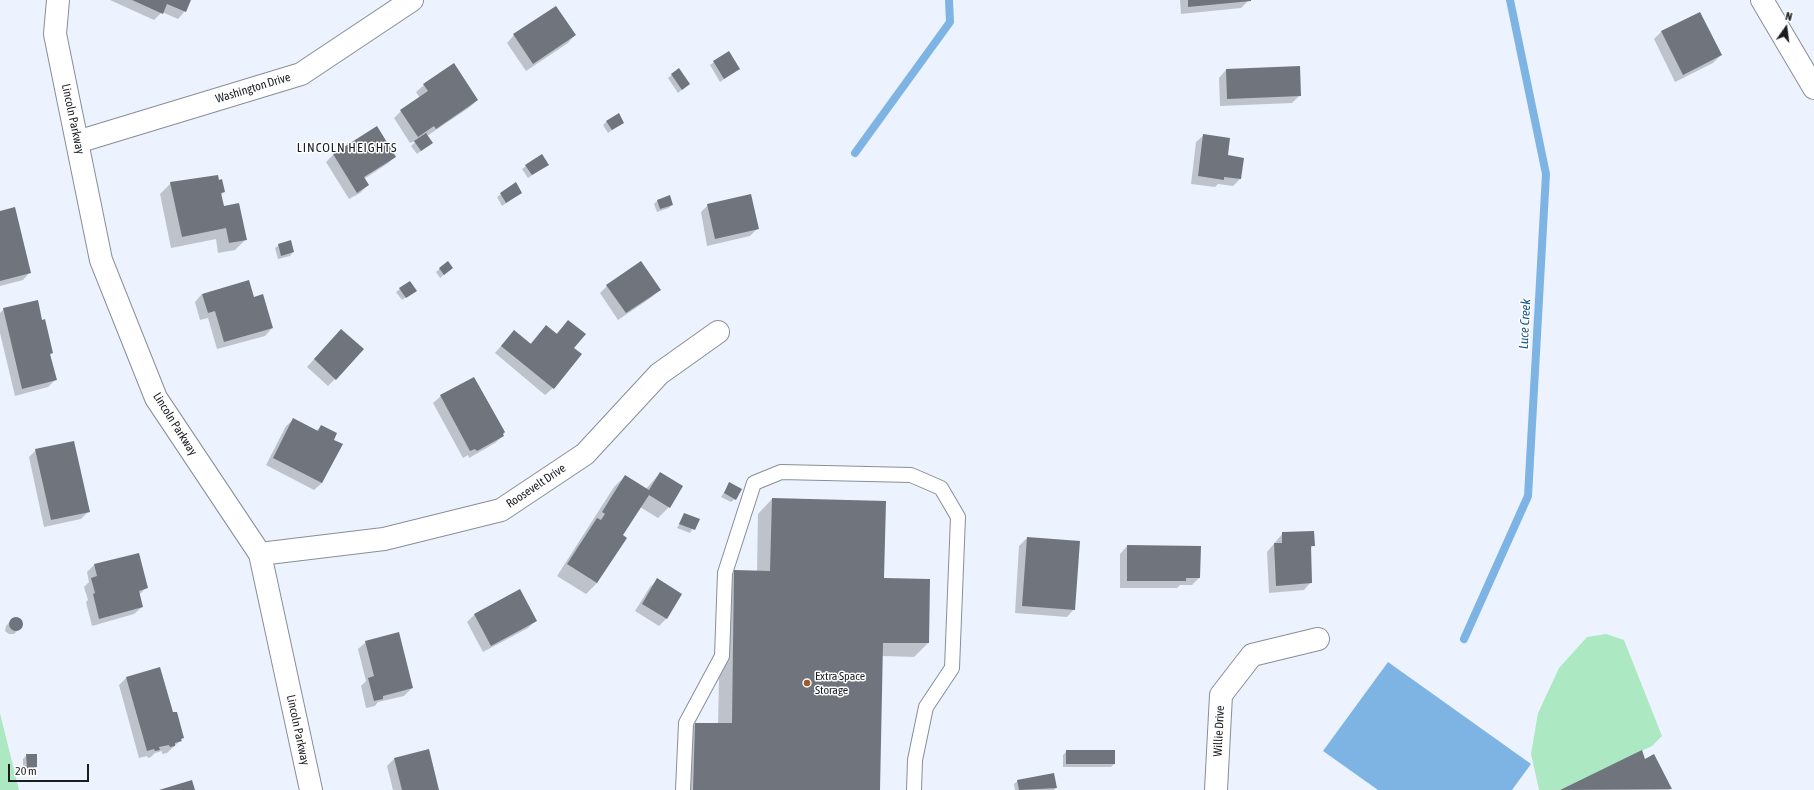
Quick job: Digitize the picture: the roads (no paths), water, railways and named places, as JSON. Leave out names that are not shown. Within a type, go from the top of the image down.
[{"type":"street","name":"Lincoln Parkway","points":[[58,0],[55,34],[101,260],[156,398],[260,554],[311,790]]},
{"type":"street","name":"Washington Drive","points":[[77,142],[301,74],[412,0]]},
{"type":"street","points":[[1762,0],[1814,88]]},
{"type":"street","name":"Roosevelt Drive","points":[[260,554],[384,539],[501,510],[585,454],[659,374],[718,332]]},
{"type":"street","name":"Willie Drive","points":[[1216,790],[1221,695],[1252,655],[1318,639]]},
{"type":"lane","points":[[683,790],[686,723],[722,656],[725,573],[754,484],[781,472],[911,475],[942,488],[958,517],[952,668],[926,707],[915,760],[914,790]]},
{"type":"water","points":[[1388,662],[1531,764],[1512,790],[1378,790],[1323,751]]},
{"type":"waterway","points":[[855,153],[950,22],[949,0]]},
{"type":"waterway","name":"Luce Creek","points":[[1464,639],[1528,496],[1546,174],[1510,0]]},
{"type":"place","name":"Extra Space Storage","points":[[807,683]]},
{"type":"district","name":"LINCOLN HEIGHTS","points":[[347,148]]}]
